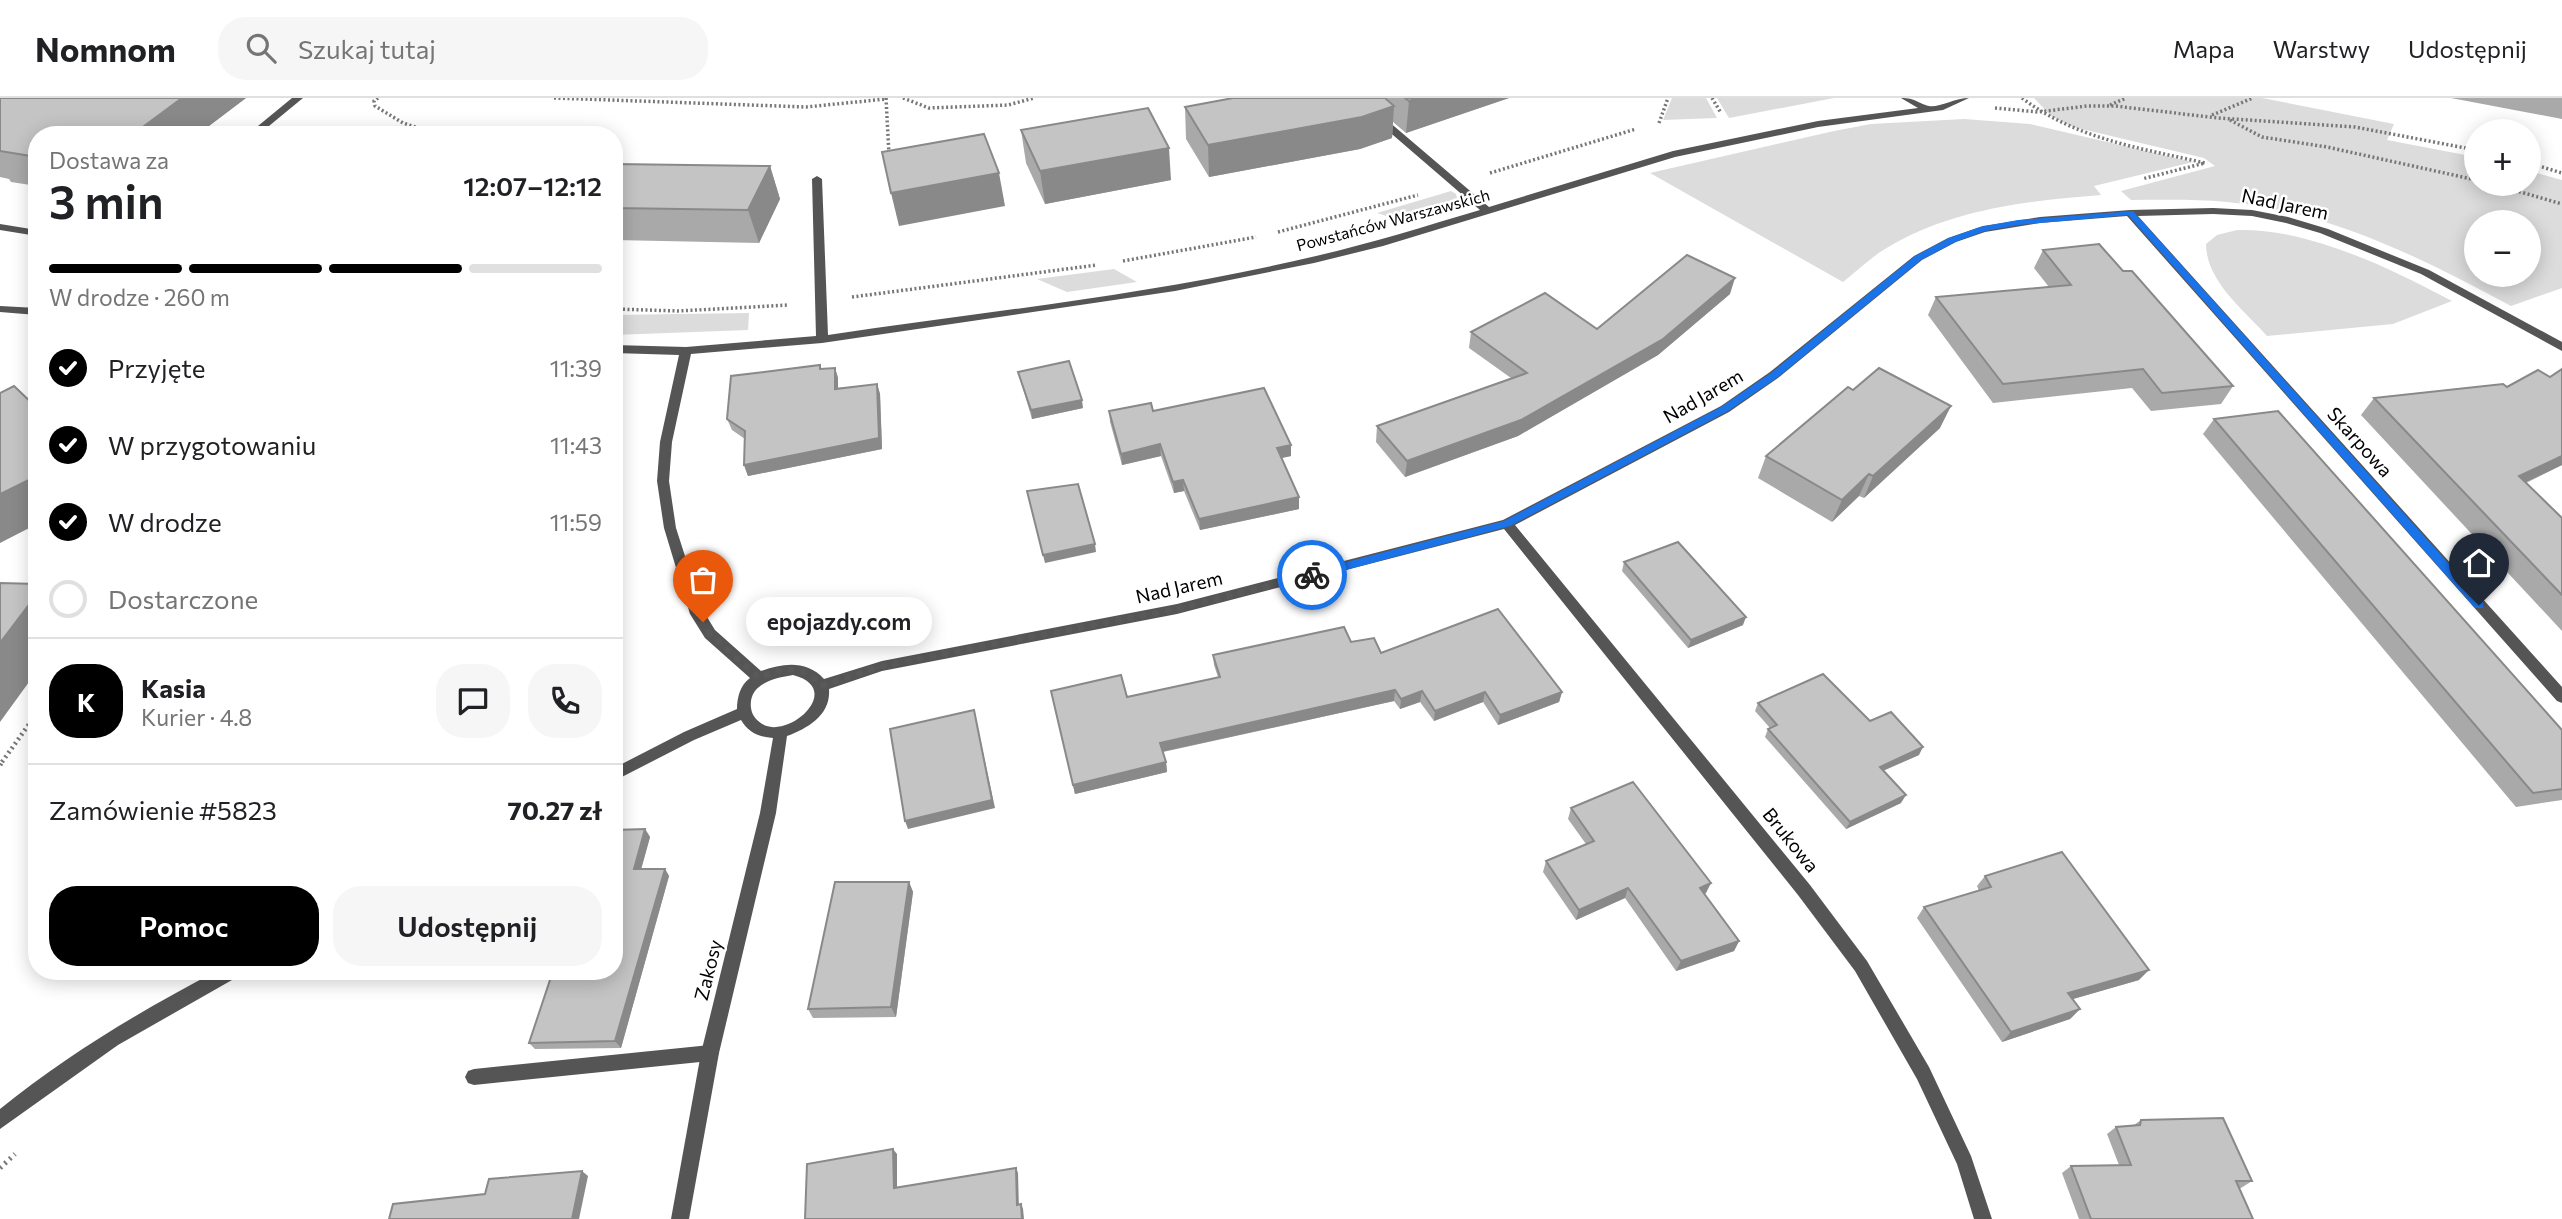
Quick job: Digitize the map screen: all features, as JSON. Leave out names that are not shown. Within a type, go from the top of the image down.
[{"type":"street","points":[[263,126],[298,98]]},
{"type":"street","points":[[1356,98],[1488,211]]},
{"type":"street","points":[[1906,98],[1927,109]]},
{"type":"street","name":"Powstańców Warszawskich","points":[[623,349],[685,351],[822,339],[1092,301],[1249,274],[1379,244],[1673,154],[1818,124],[1927,109],[1957,103],[1964,98]]},
{"type":"street","points":[[817,179],[822,339]]},
{"type":"street","name":"Nad Jarem","points":[[821,686],[882,666],[1177,609],[1507,524],[1725,409],[1774,375],[1918,258],[1952,240],[1983,229],[2018,222],[2130,213],[2252,213],[2324,231],[2425,272],[2562,347]]},
{"type":"street","name":"Skarpowa","points":[[2130,213],[2562,697]]},
{"type":"street","points":[[0,227],[28,232]]},
{"type":"street","points":[[0,309],[28,311]]},
{"type":"street","points":[[685,351],[666,442],[663,481],[670,528],[695,610],[710,634],[759,678]]},
{"type":"street","name":"Brukowa","points":[[1507,524],[1804,890],[1861,966],[1923,1073],[1965,1162],[1983,1219]]},
{"type":"street","points":[[781,670],[806,671],[815,677],[821,686],[821,703],[815,712],[795,728],[781,731],[757,729],[742,713],[742,701],[748,689],[759,678],[781,670]]},
{"type":"street","points":[[623,770],[689,736],[742,713]]},
{"type":"street","name":"Zakosy","points":[[680,1219],[710,1053],[768,813],[781,731]]},
{"type":"street","points":[[0,1119],[75,1064],[181,998],[216,980]]},
{"type":"street","points":[[474,1077],[710,1053]]},
{"type":"path","points":[[377,98],[374,101],[375,106],[412,126]]},
{"type":"path","points":[[554,98],[806,107],[886,99],[890,159]]},
{"type":"path","points":[[903,98],[929,108],[1008,104],[1034,98]]},
{"type":"path","points":[[1659,123],[1668,98]]},
{"type":"path","points":[[1712,98],[1725,119]]},
{"type":"path","points":[[2022,98],[2038,113],[2072,130],[2205,163],[2133,182]]},
{"type":"path","points":[[2109,106],[2126,98]]},
{"type":"path","points":[[2209,117],[2253,98]]},
{"type":"path","points":[[1994,108],[2038,113],[2087,106],[2109,106],[2209,117],[2355,127],[2464,148]]},
{"type":"path","points":[[2228,118],[2262,137],[2327,147],[2464,177]]},
{"type":"path","points":[[1122,261],[1268,235],[1457,184],[1646,127]]},
{"type":"path","points":[[2541,167],[2562,173]]},
{"type":"path","points":[[2534,196],[2562,204]]},
{"type":"path","points":[[623,309],[679,311],[766,307],[1109,264]]},
{"type":"path","points":[[0,765],[28,726]]},
{"type":"shaded area","points":[[1672,98],[1706,98],[1717,118],[1663,120]]},
{"type":"shaded area","points":[[1717,98],[1834,98],[1729,118]]},
{"type":"shaded area","points":[[2034,98],[2262,98],[2394,124],[2387,140],[2464,155],[2464,196],[2541,196],[2541,174],[2562,180],[2562,288],[2511,306],[2474,287],[2541,287],[2541,210],[2464,210],[2464,282],[2374,239],[2302,215],[2227,202],[2131,200],[2121,191],[2215,166],[2204,158],[2073,127],[2051,116]]},
{"type":"shaded area","points":[[1964,119],[2030,124],[2193,162],[2094,186],[2101,195],[2017,204],[1962,216],[1910,235],[1869,260],[1843,282],[1650,173],[1871,124]]},
{"type":"shaded area","points":[[1451,191],[1456,194],[1458,202],[1449,211],[1408,223],[1377,213]]},
{"type":"shaded area","points":[[2237,230],[2292,236],[2348,252],[2452,301],[2393,324],[2267,336],[2219,283],[2208,258],[2206,244],[2217,235]]},
{"type":"shaded area","points":[[1114,269],[1137,282],[1067,292],[1037,279]]},
{"type":"shaded area","points":[[749,313],[748,330],[623,335],[623,315]]},
{"type":"building","points":[[0,98],[182,98],[144,126],[28,126],[28,156],[0,151]]},
{"type":"building","points":[[1233,98],[1385,98],[1394,106],[1362,117],[1208,145],[1185,107]]},
{"type":"building","points":[[1148,108],[1169,148],[1040,171],[1021,130]]},
{"type":"building","points":[[984,134],[999,173],[891,193],[882,152]]},
{"type":"building","points":[[623,164],[770,166],[748,210],[623,208]]},
{"type":"building","points":[[2099,244],[2123,271],[2132,271],[2233,386],[2162,393],[2143,369],[2003,384],[1936,297],[2071,285],[2043,250]]},
{"type":"building","points":[[1687,255],[1735,278],[1663,339],[1521,420],[1407,461],[1377,426],[1527,373],[1471,332],[1545,293],[1597,329]]},
{"type":"building","points":[[1069,361],[1082,400],[1031,410],[1018,372]]},
{"type":"building","points":[[820,365],[820,369],[835,368],[835,389],[877,384],[879,438],[744,465],[745,431],[727,419],[731,376]]},
{"type":"building","points":[[1879,368],[1951,406],[1873,476],[1869,474],[1842,500],[1766,456],[1848,387],[1853,390]]},
{"type":"building","points":[[2562,369],[2562,456],[2519,476],[2562,518],[2562,595],[2374,398],[2503,384],[2507,387],[2538,370],[2550,377]]},
{"type":"building","points":[[14,386],[28,399],[28,480],[0,494],[0,393]]},
{"type":"building","points":[[1264,388],[1291,445],[1277,448],[1299,497],[1199,519],[1183,480],[1173,482],[1160,444],[1121,454],[1109,411],[1151,403],[1153,411]]},
{"type":"building","points":[[2278,411],[2562,730],[2562,789],[2533,793],[2214,419]]},
{"type":"building","points":[[1078,484],[1095,544],[1043,555],[1027,491]]},
{"type":"building","points":[[1678,542],[1746,617],[1691,640],[1624,562]]},
{"type":"building","points":[[0,583],[28,584],[28,606],[0,643]]},
{"type":"building","points":[[1498,609],[1562,692],[1500,715],[1485,692],[1435,711],[1422,691],[1401,699],[1395,690],[1160,743],[1166,762],[1073,785],[1051,691],[1121,675],[1127,697],[1220,677],[1213,655],[1344,627],[1351,642],[1374,638],[1381,653]]},
{"type":"building","points":[[1823,674],[1870,721],[1891,712],[1923,747],[1880,767],[1906,795],[1850,822],[1768,729],[1777,725],[1758,703]]},
{"type":"building","points":[[974,710],[992,800],[905,821],[890,729]]},
{"type":"building","points":[[1633,782],[1711,883],[1700,888],[1739,941],[1681,961],[1628,888],[1579,910],[1546,861],[1594,841],[1571,808]]},
{"type":"building","points":[[645,829],[634,869],[665,869],[615,1041],[529,1043],[550,980],[623,980],[623,830]]},
{"type":"building","points":[[2062,852],[2149,970],[2068,993],[2080,1009],[2011,1032],[1924,907],[1991,887],[1985,876]]},
{"type":"building","points":[[835,882],[909,882],[891,1007],[808,1009]]},
{"type":"building","points":[[2223,1118],[2252,1181],[2236,1181],[2253,1219],[2091,1219],[2071,1166],[2131,1165],[2116,1127],[2140,1125],[2141,1120]]},
{"type":"building","points":[[893,1149],[894,1188],[1016,1168],[1017,1205],[1021,1204],[1022,1219],[805,1219],[807,1164]]},
{"type":"building","points":[[582,1171],[572,1219],[389,1219],[393,1204],[485,1194],[489,1179]]},
{"type":"way so far","points":[[703,622],[710,634],[759,678],[781,670],[793,669],[806,671],[815,677],[821,686],[882,666],[1177,609],[1312,575]]},
{"type":"place","name":"epojazdy.com","points":[[703,622]]},
{"type":"route","points":[[1312,575],[1507,524],[1725,409],[1774,375],[1918,258],[1952,240],[1983,229],[2018,222],[2130,213],[2479,605]]}]
